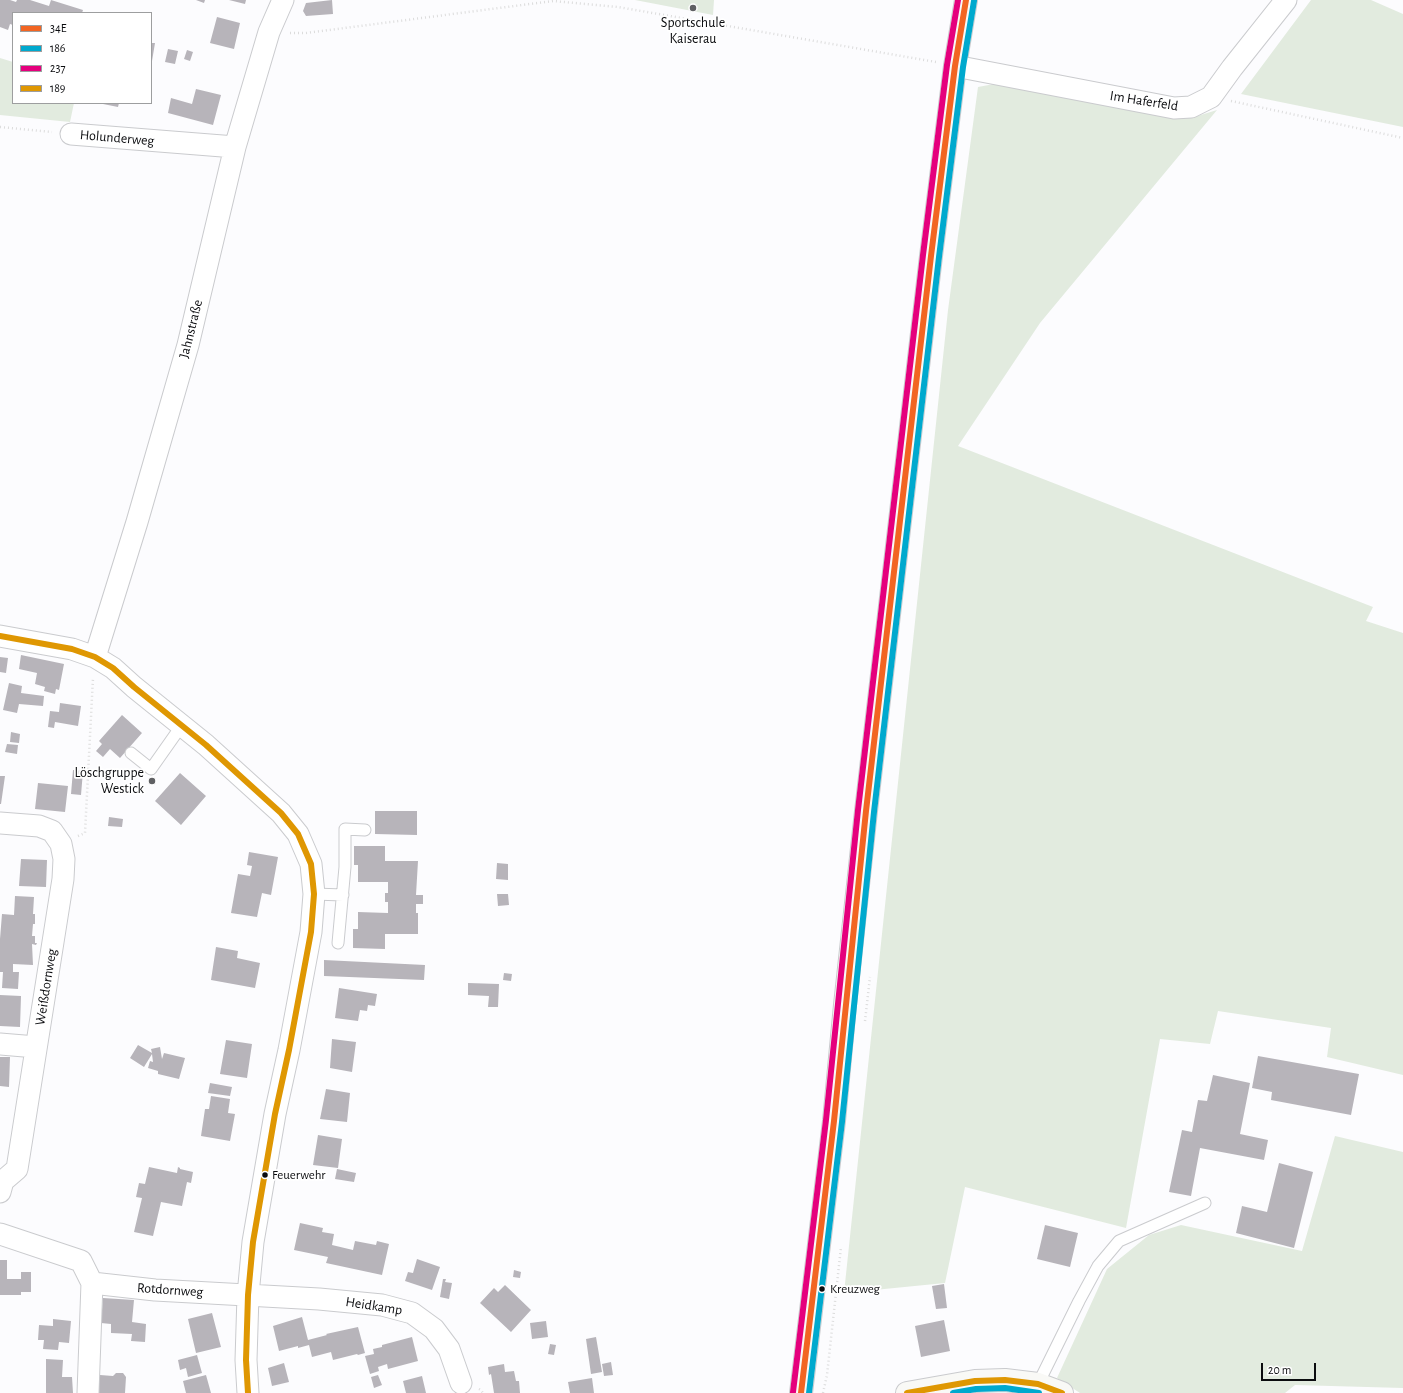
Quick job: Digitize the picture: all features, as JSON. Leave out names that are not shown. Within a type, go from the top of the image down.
[{"type":"street","name":"Jahnstraße","points":[[95,657],[137,522],[188,345],[235,147],[269,32],[283,0]]},
{"type":"street","points":[[801,1393],[834,1121],[852,935],[889,608],[930,263],[955,66],[966,0]]},
{"type":"street","name":"Im Haferfeld","points":[[955,66],[1174,108],[1191,107],[1211,97],[1286,0]]},
{"type":"street","name":"Holunderweg","points":[[70,134],[235,147]]},
{"type":"street","points":[[0,636],[72,649],[95,657],[113,668],[134,687],[206,745],[281,813],[298,834],[310,864],[314,894],[311,932],[289,1050],[275,1114],[253,1242],[248,1295],[246,1360],[248,1393]]},
{"type":"street","points":[[0,823],[39,826],[52,831],[61,844]]},
{"type":"street","name":"Weißdornweg","points":[[0,1192],[3,1181],[17,1169],[63,879],[64,859],[61,844]]},
{"type":"street","points":[[0,1044],[36,1047]]},
{"type":"street","points":[[0,1234],[81,1261],[92,1283],[88,1393]]},
{"type":"street","name":"Rotdornweg","points":[[92,1283],[155,1290],[248,1295]]},
{"type":"street","name":"Heidkamp","points":[[248,1295],[319,1299],[382,1305],[412,1313],[434,1329],[449,1349],[461,1383]]},
{"type":"street","points":[[907,1393],[974,1381],[1005,1380],[1038,1384],[1062,1393]]},
{"type":"lane","points":[[131,752],[151,769],[182,725]]},
{"type":"lane","points":[[338,943],[345,867],[345,829],[364,830]]},
{"type":"lane","points":[[314,894],[342,895]]},
{"type":"lane","points":[[1038,1384],[1098,1266],[1120,1241],[1205,1203]]},
{"type":"path","points":[[269,32],[291,34],[306,33],[553,1],[618,8],[955,66]]},
{"type":"path","points":[[1211,97],[1403,138]]},
{"type":"path","name":"Holunderweg","points":[[0,127],[70,134]]},
{"type":"path","points":[[61,844],[85,834],[95,657]]},
{"type":"shaded area","name":"Sportschule Kaiserau","points":[[635,0],[714,0],[713,15]]},
{"type":"shaded area","points":[[1311,0],[1371,0],[1403,14],[1403,127],[1241,94]]},
{"type":"shaded area","points":[[0,58],[12,62],[12,104],[74,104],[70,122],[0,115]]},
{"type":"shaded area","points":[[994,84],[1191,118],[1217,110],[1040,323],[958,446],[1373,607],[1366,621],[1403,633],[1403,1075],[1327,1057],[1331,1028],[1218,1011],[1210,1044],[1160,1039],[1126,1228],[965,1187],[945,1283],[844,1293],[948,310],[978,87]]},
{"type":"shaded area","points":[[1335,1136],[1403,1152],[1403,1388],[1295,1385],[1285,1393],[1080,1393],[1057,1378],[1107,1269],[1149,1235],[1181,1225],[1302,1251]]},
{"type":"building","points":[[0,0],[10,0],[16,2],[17,0],[30,0],[49,6],[51,0],[83,10],[82,12],[12,12],[12,25],[10,24],[8,30],[0,27]]},
{"type":"building","points":[[196,0],[205,0],[204,3]]},
{"type":"building","points":[[229,0],[246,0],[245,4]]},
{"type":"building","points":[[332,0],[333,14],[306,16],[303,11],[306,3]]},
{"type":"building","points":[[217,17],[240,23],[234,49],[210,43]]},
{"type":"building","points":[[152,43],[155,43],[152,61]]},
{"type":"building","points":[[168,49],[178,51],[175,64],[165,62]]},
{"type":"building","points":[[187,50],[193,52],[190,61],[184,59]]},
{"type":"building","points":[[196,89],[221,95],[213,125],[168,113],[171,98],[192,104]]},
{"type":"building","points":[[103,104],[119,104],[118,107]]},
{"type":"building","points":[[21,655],[64,664],[59,690],[56,689],[55,694],[44,691],[45,687],[35,684],[37,673],[19,669]]},
{"type":"building","points":[[0,657],[8,658],[6,673],[0,672]]},
{"type":"building","points":[[9,683],[22,686],[21,693],[44,696],[43,706],[19,704],[17,713],[3,710]]},
{"type":"building","points":[[60,703],[81,706],[78,726],[55,722],[54,728],[48,727],[50,711],[59,712]]},
{"type":"building","points":[[122,715],[142,733],[120,758],[110,749],[103,757],[96,751],[102,744],[99,741]]},
{"type":"building","points":[[11,732],[20,734],[19,743],[10,742]]},
{"type":"building","points":[[7,744],[18,745],[17,754],[5,752]]},
{"type":"building","points":[[73,770],[83,771],[81,795],[71,794]]},
{"type":"building","points":[[180,773],[206,796],[181,825],[155,801]]},
{"type":"building","points":[[0,776],[5,776],[1,804],[0,804]]},
{"type":"building","points":[[38,783],[68,786],[65,812],[35,809]]},
{"type":"building","points":[[375,811],[417,811],[417,835],[375,834]]},
{"type":"building","points":[[109,817],[123,819],[122,827],[108,826]]},
{"type":"building","points":[[354,846],[385,846],[385,861],[418,861],[416,895],[423,895],[423,904],[416,904],[416,913],[418,913],[418,934],[385,934],[385,949],[353,948],[353,929],[358,929],[358,912],[388,913],[388,902],[385,902],[385,893],[388,893],[388,882],[358,882],[358,865],[354,865]]},
{"type":"building","points":[[249,852],[278,857],[271,895],[262,893],[257,917],[231,913],[238,874],[250,876],[252,866],[247,865]]},
{"type":"building","points":[[21,859],[47,860],[46,887],[19,886]]},
{"type":"building","points":[[497,863],[508,864],[508,880],[496,879]]},
{"type":"building","points":[[497,894],[508,894],[509,905],[498,906]]},
{"type":"building","points":[[15,896],[34,897],[33,914],[35,914],[35,924],[33,924],[32,936],[35,936],[35,943],[37,943],[36,945],[32,944],[33,965],[13,964],[13,972],[19,972],[18,989],[2,988],[3,972],[0,972],[2,914],[14,915]]},
{"type":"building","points":[[216,947],[238,951],[237,958],[260,963],[255,988],[211,980]]},
{"type":"building","points":[[324,960],[425,965],[424,980],[324,976]]},
{"type":"building","points":[[504,973],[512,974],[511,981],[503,980]]},
{"type":"building","points":[[468,983],[499,984],[498,1007],[488,1007],[489,996],[468,995]]},
{"type":"building","points":[[339,988],[377,994],[375,1006],[368,1005],[367,1011],[360,1010],[358,1021],[335,1018]]},
{"type":"building","points":[[0,995],[21,996],[20,1027],[0,1026]]},
{"type":"building","points":[[332,1039],[356,1042],[352,1072],[330,1068]]},
{"type":"building","points":[[226,1040],[252,1044],[247,1078],[220,1074]]},
{"type":"building","points":[[138,1045],[152,1053],[151,1049],[160,1047],[162,1059],[164,1053],[185,1058],[179,1079],[158,1074],[158,1071],[148,1068],[150,1061],[153,1062],[152,1054],[144,1067],[130,1058]]},
{"type":"building","points":[[1258,1056],[1359,1074],[1351,1115],[1271,1100],[1272,1092],[1252,1088]]},
{"type":"building","points":[[0,1057],[10,1057],[9,1087],[0,1086]]},
{"type":"building","points":[[1213,1075],[1250,1083],[1240,1134],[1268,1140],[1264,1160],[1200,1148],[1191,1196],[1169,1192],[1182,1130],[1192,1132],[1198,1100],[1207,1101]]},
{"type":"building","points":[[210,1083],[232,1087],[230,1096],[208,1093]]},
{"type":"building","points":[[326,1089],[350,1093],[347,1122],[320,1119]]},
{"type":"building","points":[[211,1096],[230,1099],[228,1113],[235,1114],[230,1141],[201,1136],[205,1109],[209,1109]]},
{"type":"building","points":[[318,1135],[342,1139],[338,1168],[313,1165]]},
{"type":"building","points":[[1279,1163],[1313,1172],[1294,1248],[1236,1233],[1242,1206],[1267,1212]]},
{"type":"building","points":[[149,1167],[177,1173],[178,1167],[180,1169],[193,1172],[191,1183],[187,1182],[182,1206],[161,1202],[153,1236],[134,1232],[142,1198],[136,1197],[139,1183],[145,1184]]},
{"type":"building","points":[[337,1169],[356,1173],[354,1182],[335,1179]]},
{"type":"building","points":[[300,1223],[323,1228],[322,1232],[334,1234],[332,1245],[353,1250],[355,1241],[376,1245],[377,1241],[389,1244],[382,1275],[326,1263],[328,1257],[294,1250]]},
{"type":"building","points":[[1045,1225],[1078,1233],[1070,1267],[1037,1259]]},
{"type":"building","points":[[417,1259],[440,1267],[432,1290],[405,1281],[408,1272],[413,1273]]},
{"type":"building","points":[[0,1260],[7,1260],[7,1279],[21,1279],[21,1272],[31,1272],[31,1292],[21,1292],[21,1295],[0,1295]]},
{"type":"building","points":[[514,1270],[521,1272],[520,1278],[513,1277]]},
{"type":"building","points":[[443,1279],[446,1279],[445,1282],[452,1283],[449,1299],[440,1297]]},
{"type":"building","points":[[944,1284],[947,1308],[936,1309],[932,1286]]},
{"type":"building","points":[[505,1285],[531,1310],[511,1332],[480,1303],[494,1288],[498,1292]]},
{"type":"building","points":[[103,1298],[134,1300],[132,1322],[146,1324],[145,1342],[131,1341],[132,1334],[111,1333],[111,1324],[101,1323]]},
{"type":"building","points":[[212,1313],[221,1347],[196,1353],[188,1319]]},
{"type":"building","points":[[302,1317],[308,1340],[327,1335],[326,1334],[358,1327],[365,1353],[333,1360],[331,1352],[312,1357],[309,1345],[279,1351],[273,1326]]},
{"type":"building","points":[[53,1319],[71,1321],[69,1343],[59,1342],[58,1350],[43,1349],[44,1340],[38,1340],[39,1325],[53,1326]]},
{"type":"building","points":[[944,1320],[950,1351],[921,1357],[915,1326]]},
{"type":"building","points":[[546,1321],[548,1337],[532,1339],[530,1323]]},
{"type":"building","points":[[412,1337],[418,1361],[388,1369],[387,1364],[378,1367],[379,1371],[370,1374],[365,1356],[374,1354],[373,1349],[382,1347],[382,1345]]},
{"type":"building","points":[[596,1337],[602,1372],[591,1374],[586,1339]]},
{"type":"building","points":[[550,1344],[556,1345],[554,1355],[548,1354]]},
{"type":"building","points":[[197,1355],[202,1373],[188,1377],[186,1368],[180,1370],[178,1360]]},
{"type":"building","points":[[46,1359],[63,1360],[62,1377],[72,1377],[73,1393],[46,1393]]},
{"type":"building","points":[[611,1362],[613,1375],[604,1376],[602,1364]]},
{"type":"building","points":[[284,1363],[289,1382],[272,1386],[268,1368]]},
{"type":"building","points":[[504,1364],[505,1372],[514,1371],[516,1381],[519,1381],[520,1393],[494,1393],[491,1374],[489,1375],[488,1367]]},
{"type":"building","points":[[116,1373],[123,1373],[126,1377],[125,1393],[98,1393],[100,1375],[113,1376]]},
{"type":"building","points":[[206,1375],[211,1393],[186,1393],[183,1381]]},
{"type":"building","points":[[378,1375],[382,1385],[374,1388],[371,1377]]},
{"type":"building","points":[[422,1376],[426,1393],[406,1393],[403,1381]]},
{"type":"building","points":[[592,1378],[594,1393],[570,1393],[568,1382]]},
{"type":"transit line","name":"237","points":[[793,1392],[826,1120],[858,810],[923,255],[947,65],[958,0]]},
{"type":"transit line","name":"34E","points":[[801,1393],[834,1121],[866,811],[931,256],[955,66],[966,0]]},
{"type":"transit line","name":"186","points":[[809,1393],[842,1122],[874,812],[939,257],[963,67],[974,1]]},
{"type":"transit line","name":"189","points":[[0,636],[72,649],[95,657],[113,668],[134,687],[206,745],[281,813],[298,834],[311,864],[314,894],[311,932],[289,1050],[275,1114],[253,1242],[248,1295],[246,1360],[248,1393]]},
{"type":"transit line","name":"189","points":[[907,1393],[975,1381],[1005,1380],[1038,1384],[1062,1393]]},
{"type":"transit line","name":"186","points":[[953,1393],[976,1389],[1005,1388],[1039,1393]]},
{"type":"place","name":"Sportschule Kaiserau","points":[[693,8]]},
{"type":"place","name":"Löschgruppe Westick","points":[[152,781]]},
{"type":"place","name":"Feuerwehr","points":[[265,1175]]},
{"type":"place","name":"Kreuzweg","points":[[822,1289]]}]
